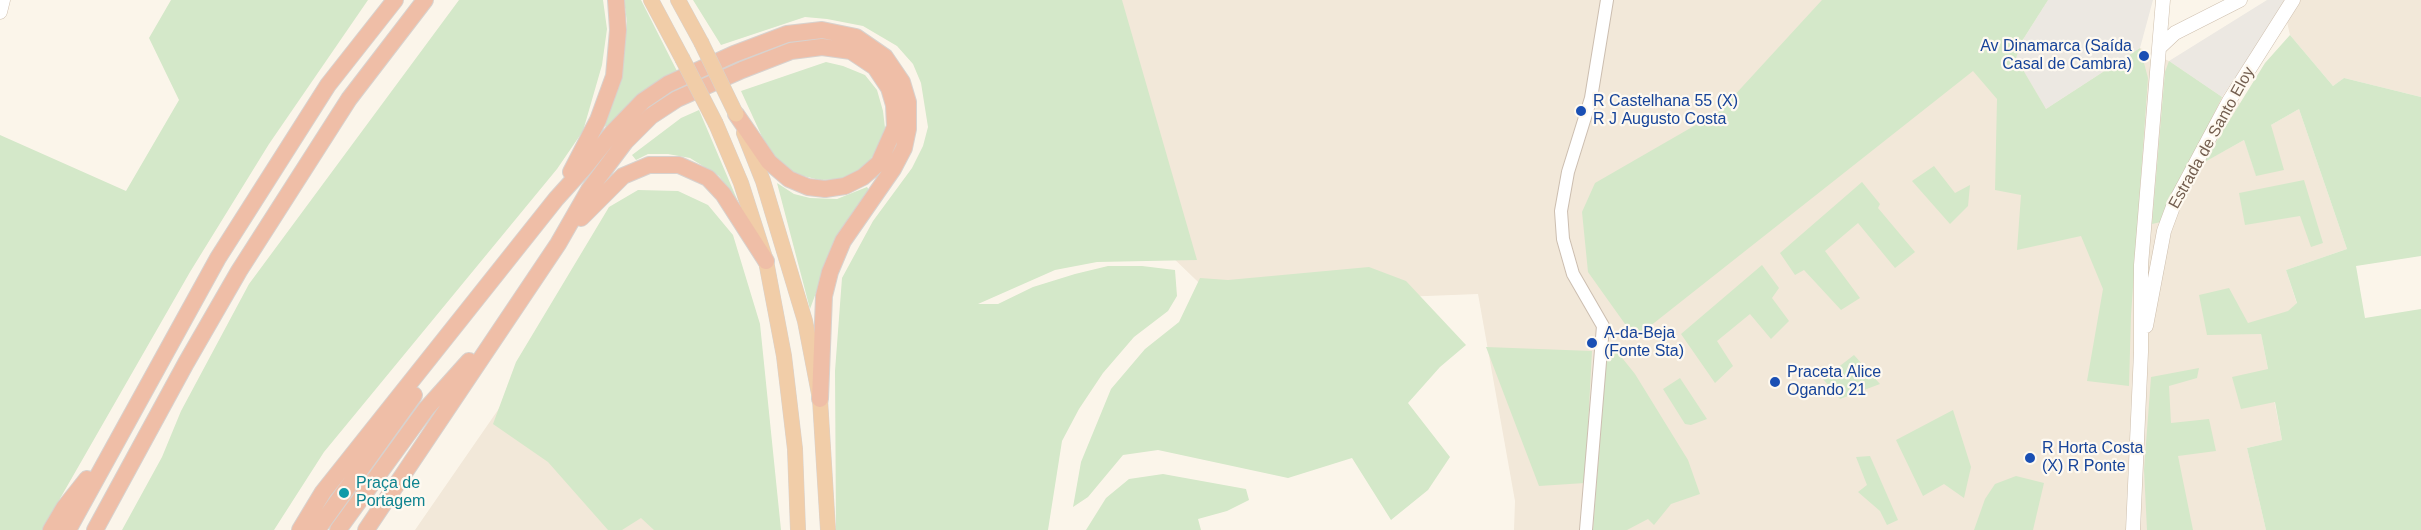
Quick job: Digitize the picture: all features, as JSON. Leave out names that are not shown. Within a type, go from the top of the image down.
[{"type":"highway","points":[[68,530],[218,258],[328,85],[395,0]]},
{"type":"highway","points":[[95,530],[239,271],[349,99],[425,0]]},
{"type":"highway","points":[[556,199],[598,120],[614,76],[618,30],[616,0]]},
{"type":"highway","points":[[651,0],[716,124],[741,183],[766,261],[784,356],[795,449],[798,530]]},
{"type":"highway","points":[[678,0],[736,114],[763,181],[805,321],[820,399]]},
{"type":"highway","points":[[300,530],[323,492],[556,199],[613,132],[643,101],[669,84],[734,54],[787,34],[822,30],[856,37],[885,57],[902,82],[909,102],[908,129],[904,148],[893,169],[843,241],[830,272],[824,296],[820,399],[828,530]]},
{"type":"highway","points":[[366,530],[558,244],[589,190],[625,142],[651,116],[677,99],[791,51],[822,46],[851,51],[875,66],[890,88],[896,127],[879,163],[863,177],[845,186],[825,189],[808,188],[789,179],[769,162],[736,114]]},
{"type":"highway","points":[[558,244],[600,196],[623,176],[649,165],[679,165],[708,178],[723,194],[766,261]]},
{"type":"highway","points":[[317,530],[458,336],[481,294]]},
{"type":"highway","points":[[338,530],[426,409],[508,318]]},
{"type":"highway","points":[[51,530],[64,508],[109,453]]},
{"type":"main road","points":[[0,12],[3,0]]},
{"type":"main road","name":"Estrada de Santo Eloy","points":[[2133,530],[2141,352],[2141,265],[2163,0]]},
{"type":"main road","points":[[2159,48],[2175,33],[2233,1]]},
{"type":"main road","name":"Estrada de Santo Eloy","points":[[2141,352],[2164,231],[2174,204],[2229,101],[2292,2]]},
{"type":"street","points":[[1586,530],[1603,326],[1573,274],[1563,239],[1561,211],[1568,172],[1591,98],[1607,0]]},
{"type":"shaded area","points":[[1092,0],[2048,0],[2022,41],[2046,109],[2140,48],[2169,61],[2222,97],[2240,103],[2204,162],[2244,140],[2256,175],[2271,125],[2299,109],[2347,249],[2286,270],[2297,304],[2261,334],[2282,440],[2247,448],[2266,530],[1514,530],[1515,501],[1478,294],[1221,304],[1142,228]]},
{"type":"shaded area","points":[[2048,0],[2153,0],[2140,48],[2046,109],[2016,58],[2022,41]]},
{"type":"shaded area","points":[[2267,0],[2287,0],[2222,97],[2169,61]]},
{"type":"shaded area","points":[[2282,0],[2421,0],[2421,97],[2344,78],[2333,86],[2290,35]]},
{"type":"shaded area","points":[[518,381],[684,530],[415,530]]},
{"type":"green space","points":[[171,0],[368,0],[269,144],[190,272],[42,530],[0,530],[0,135],[126,191],[179,100],[149,38]]},
{"type":"green space","points":[[459,0],[603,0],[607,29],[602,65],[583,131],[557,169],[324,452],[274,530],[122,530],[162,457],[181,411],[249,284]]},
{"type":"green space","points":[[624,0],[641,0],[678,73],[608,129],[605,126],[622,69],[627,22]]},
{"type":"green space","points":[[693,0],[1122,0],[1197,260],[1097,262],[1055,270],[978,304],[998,304],[1033,287],[1108,266],[1142,266],[1175,270],[1177,296],[1168,311],[1134,337],[1103,373],[1079,409],[1062,441],[1048,530],[836,530],[835,371],[842,278],[873,221],[912,168],[923,146],[928,127],[921,83],[913,64],[897,46],[863,26],[805,17],[721,45]]},
{"type":"green space","points":[[1822,0],[2048,0],[2022,41],[2016,58],[2046,109],[2140,48],[2148,78],[2131,315],[2129,386],[2087,381],[2103,289],[2081,236],[2017,250],[2021,195],[1995,190],[1997,99],[1973,71],[1635,338],[1588,272],[1582,212],[1595,183],[1720,111]]},
{"type":"green space","points":[[2290,35],[2333,86],[2344,78],[2421,97],[2421,256],[2356,266],[2365,318],[2421,309],[2421,530],[2266,530],[2247,448],[2282,440],[2275,402],[2241,409],[2232,377],[2268,369],[2261,334],[2207,335],[2199,295],[2229,288],[2248,323],[2288,311],[2297,303],[2286,270],[2347,249],[2299,109],[2271,125],[2284,170],[2256,176],[2244,140],[2203,163],[2265,63]]},
{"type":"green space","points":[[2169,61],[2222,97],[2161,222],[2152,224],[2165,72]]},
{"type":"green space","points":[[826,62],[865,75],[877,90],[883,111],[885,128],[878,149],[864,168],[847,179],[820,180],[795,174],[778,162],[764,141],[741,91]]},
{"type":"green space","points":[[699,110],[739,204],[719,176],[690,158],[668,154],[648,154],[636,160],[632,155],[681,118]]},
{"type":"green space","points":[[1934,166],[1955,193],[1970,185],[1968,206],[1950,224],[1912,181]]},
{"type":"green space","points":[[2304,180],[2323,243],[2311,247],[2300,216],[2245,225],[2239,193]]},
{"type":"green space","points":[[1862,182],[1880,204],[1878,208],[1915,252],[1895,268],[1858,223],[1825,251],[1860,298],[1841,310],[1804,270],[1795,275],[1780,253]]},
{"type":"green space","points":[[777,183],[794,194],[810,198],[837,199],[867,187],[871,193],[830,255],[810,309]]},
{"type":"green space","points":[[638,190],[678,191],[708,205],[733,235],[760,324],[781,530],[654,530],[641,518],[622,530],[608,530],[548,462],[493,424],[516,362],[609,207]]},
{"type":"green space","points":[[1762,265],[1779,288],[1772,298],[1789,321],[1771,339],[1750,314],[1717,341],[1733,366],[1715,383],[1681,334]]},
{"type":"green space","points":[[1369,267],[1406,281],[1466,345],[1440,367],[1408,403],[1450,457],[1428,490],[1391,520],[1352,458],[1288,478],[1158,450],[1123,455],[1088,497],[1073,507],[1081,462],[1111,389],[1145,349],[1179,322],[1200,278],[1228,280]]},
{"type":"green space","points":[[1486,347],[1592,351],[1585,483],[1539,486]]},
{"type":"green space","points":[[1615,349],[1635,374],[1688,460],[1700,494],[1671,504],[1654,525],[1648,519],[1627,530],[1593,530],[1607,350]]},
{"type":"green space","points":[[1854,355],[1880,384],[1840,399],[1823,379]]},
{"type":"green space","points":[[2199,368],[2197,378],[2169,386],[2171,423],[2209,419],[2216,451],[2178,456],[2193,530],[2147,530],[2144,470],[2151,377]]},
{"type":"green space","points":[[1680,378],[1707,419],[1691,425],[1685,424],[1663,389]]},
{"type":"green space","points":[[1953,410],[1971,467],[1964,498],[1944,484],[1923,496],[1896,440]]},
{"type":"green space","points":[[1870,456],[1898,520],[1887,525],[1880,511],[1858,492],[1867,485],[1856,457]]},
{"type":"green space","points":[[1163,474],[1246,489],[1249,500],[1227,511],[1198,519],[1201,530],[1086,530],[1106,498],[1129,479]]},
{"type":"green space","points":[[2016,476],[2044,483],[2033,530],[1974,530],[1985,499],[1995,484]]},
{"type":"place","name":"Av Dinamarca (Saída Casal de Cambra)","points":[[2144,56]]},
{"type":"place","name":"R Castelhana 55 (X) R J Augusto Costa","points":[[1581,111]]},
{"type":"place","name":"A-da-Beja (Fonte Sta)","points":[[1592,343]]},
{"type":"place","name":"Praceta Alice Ogando 21","points":[[1775,382]]},
{"type":"place","name":"R Horta Costa (X) R Ponte","points":[[2030,458]]},
{"type":"place","name":"Praça de Portagem","points":[[344,493]]}]
